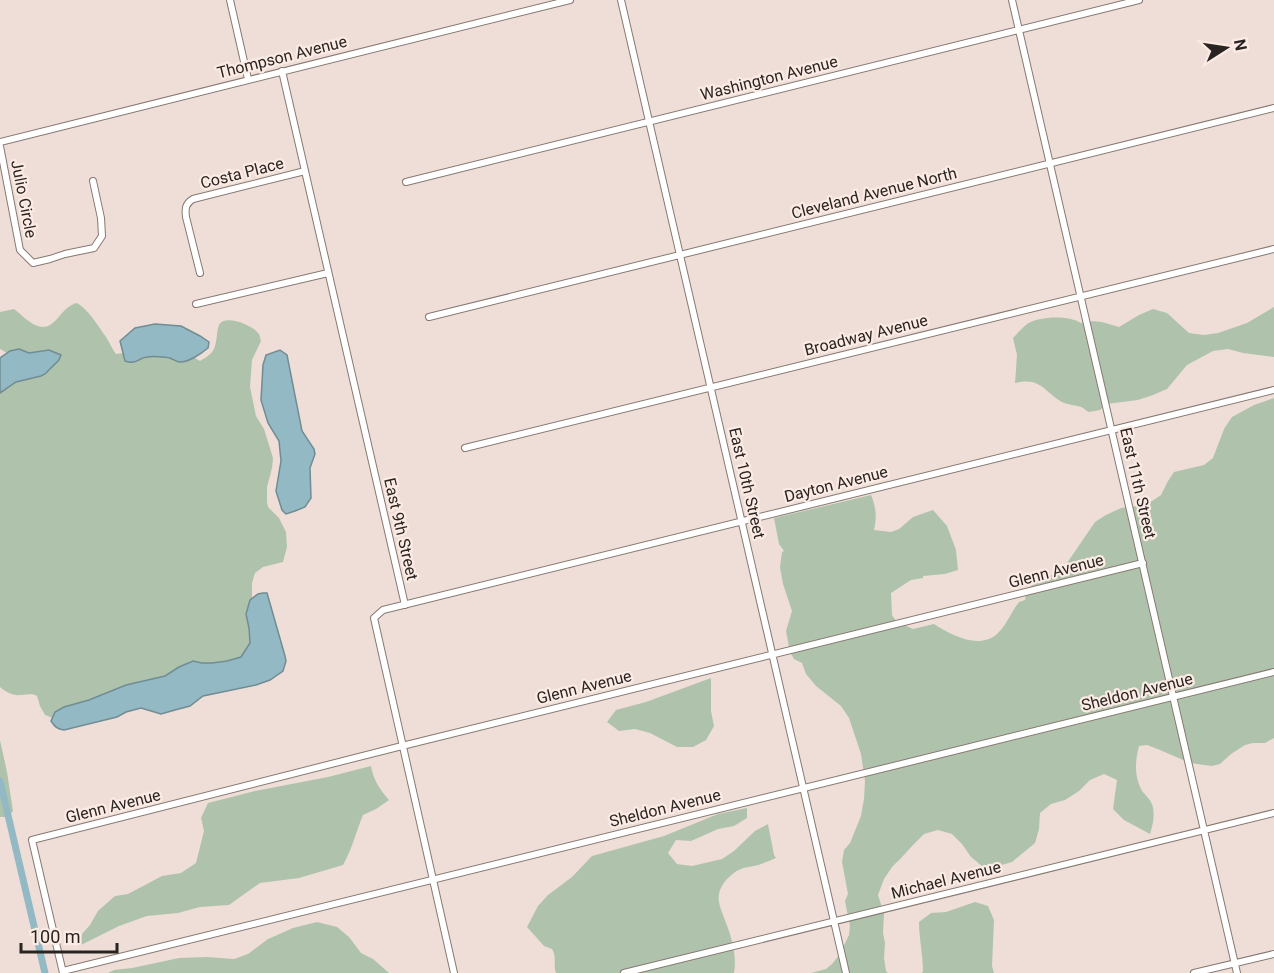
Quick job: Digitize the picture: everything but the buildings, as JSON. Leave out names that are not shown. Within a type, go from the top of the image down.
[{"type":"street","points":[[230,0],[248,79]]},
{"type":"street","name":"Thompson Avenue","points":[[0,144],[248,79],[570,0]]},
{"type":"street","name":"East 10th Street","points":[[621,0],[846,973]]},
{"type":"street","name":"East 11th Street","points":[[1012,0],[1238,973]]},
{"type":"street","name":"Washington Avenue","points":[[406,182],[1139,0]]},
{"type":"street","name":"East 9th Street","points":[[282,71],[405,604],[383,610],[374,618],[454,973]]},
{"type":"street","name":"Cleveland Avenue North","points":[[429,317],[1274,108]]},
{"type":"street","name":"Julio Circle","points":[[0,144],[20,250],[33,263],[94,248],[102,236],[101,218],[93,181]]},
{"type":"street","name":"Costa Place","points":[[200,273],[186,218],[185,209],[189,201],[305,171]]},
{"type":"street","name":"Broadway Avenue","points":[[465,448],[1274,249]]},
{"type":"street","points":[[196,304],[328,273]]},
{"type":"street","name":"Dayton Avenue","points":[[405,604],[1274,390]]},
{"type":"street","name":"Glenn Avenue","points":[[63,972],[32,840],[1143,563]]},
{"type":"street","name":"Sheldon Avenue","points":[[63,972],[1274,672]]},
{"type":"street","name":"Michael Avenue","points":[[624,973],[1274,813]]},
{"type":"street","points":[[1194,973],[1274,954]]},
{"type":"green space","points":[[77,303],[93,318],[116,354],[123,353],[125,361],[147,357],[168,357],[182,362],[193,357],[200,361],[213,351],[219,325],[227,320],[244,324],[258,333],[261,341],[252,360],[250,387],[256,416],[264,429],[273,458],[267,487],[268,507],[279,518],[286,532],[287,547],[283,562],[263,567],[255,573],[252,598],[246,614],[250,643],[242,657],[212,663],[192,661],[165,676],[126,685],[64,707],[55,712],[53,718],[45,715],[37,696],[12,694],[0,687],[0,393],[16,382],[45,374],[59,360],[49,350],[29,353],[19,349],[7,353],[0,349],[0,312],[14,309],[33,324],[41,327],[52,324],[65,310]]},
{"type":"green space","points":[[1274,307],[1274,357],[1228,349],[1213,351],[1187,365],[1167,389],[1138,400],[1106,404],[1100,410],[1089,412],[1081,407],[1062,402],[1036,383],[1015,383],[1017,355],[1013,338],[1032,321],[1062,318],[1081,323],[1097,321],[1119,327],[1153,309],[1167,313],[1189,333],[1204,335],[1218,333],[1247,323]]},
{"type":"green space","points":[[1274,398],[1274,738],[1265,743],[1245,745],[1220,764],[1212,766],[1190,763],[1147,745],[1139,746],[1136,774],[1142,791],[1151,802],[1153,810],[1150,834],[1124,820],[1113,809],[1117,780],[1104,774],[1090,780],[1079,791],[1065,800],[1051,804],[1040,813],[1035,843],[1012,862],[998,866],[982,866],[971,857],[952,834],[938,830],[924,834],[892,867],[878,895],[884,914],[884,958],[888,973],[811,973],[826,969],[832,964],[840,954],[849,935],[850,926],[845,901],[848,894],[842,862],[844,850],[850,843],[861,816],[865,781],[861,754],[849,718],[841,706],[816,686],[806,674],[802,663],[794,659],[790,652],[786,631],[792,611],[783,584],[780,567],[784,551],[779,544],[774,518],[871,495],[876,512],[874,530],[891,532],[899,529],[913,517],[933,510],[947,526],[956,550],[958,570],[911,580],[891,593],[892,615],[896,621],[913,629],[934,624],[965,639],[982,641],[997,634],[1019,602],[1025,600],[1026,593],[1031,586],[1063,569],[1095,522],[1121,508],[1137,506],[1161,495],[1174,472],[1204,465],[1213,458],[1224,429],[1232,417],[1254,405]]},
{"type":"green space","points":[[711,678],[711,711],[714,726],[706,740],[693,747],[677,747],[650,733],[635,729],[619,731],[607,722],[616,710],[646,702]]},
{"type":"green space","points":[[0,740],[13,811],[7,817],[0,817]]},
{"type":"green space","points":[[371,766],[377,784],[389,800],[363,815],[343,865],[299,878],[260,883],[229,905],[200,907],[178,913],[147,916],[119,926],[79,946],[82,934],[98,911],[115,896],[128,894],[162,876],[181,873],[196,863],[204,831],[201,818],[208,803]]},
{"type":"green space","points":[[747,808],[747,818],[734,826],[718,829],[691,841],[676,840],[668,853],[677,864],[692,866],[722,859],[755,831],[768,824],[776,858],[737,871],[726,880],[720,891],[720,906],[733,948],[734,973],[556,973],[552,949],[544,946],[527,927],[538,906],[548,895],[572,877],[592,856],[664,836],[718,814]]},
{"type":"green space","points":[[975,902],[988,906],[994,920],[992,966],[994,973],[921,973],[923,966],[919,922],[931,913],[946,912]]},
{"type":"green space","points":[[317,922],[337,927],[349,937],[361,953],[373,959],[389,973],[108,973],[179,958],[234,959],[248,954],[268,939],[293,928]]},
{"type":"water","points":[[155,324],[181,326],[209,342],[208,348],[183,362],[155,357],[132,362],[125,361],[120,341],[135,328]]},
{"type":"water","points":[[19,349],[29,353],[49,350],[61,355],[45,374],[16,382],[0,393],[0,358],[10,351]]},
{"type":"water","points":[[280,350],[287,355],[302,431],[315,454],[310,468],[311,498],[305,507],[286,514],[282,510],[276,491],[281,461],[279,441],[268,423],[261,400],[263,365],[266,355]]},
{"type":"water","points":[[267,593],[286,661],[283,671],[270,680],[203,696],[190,706],[161,714],[141,708],[117,717],[64,730],[56,727],[51,721],[55,712],[64,707],[126,685],[165,676],[193,661],[212,663],[241,657],[250,643],[246,614],[250,600],[258,594]]},
{"type":"waterway","points":[[0,781],[45,973]]}]
